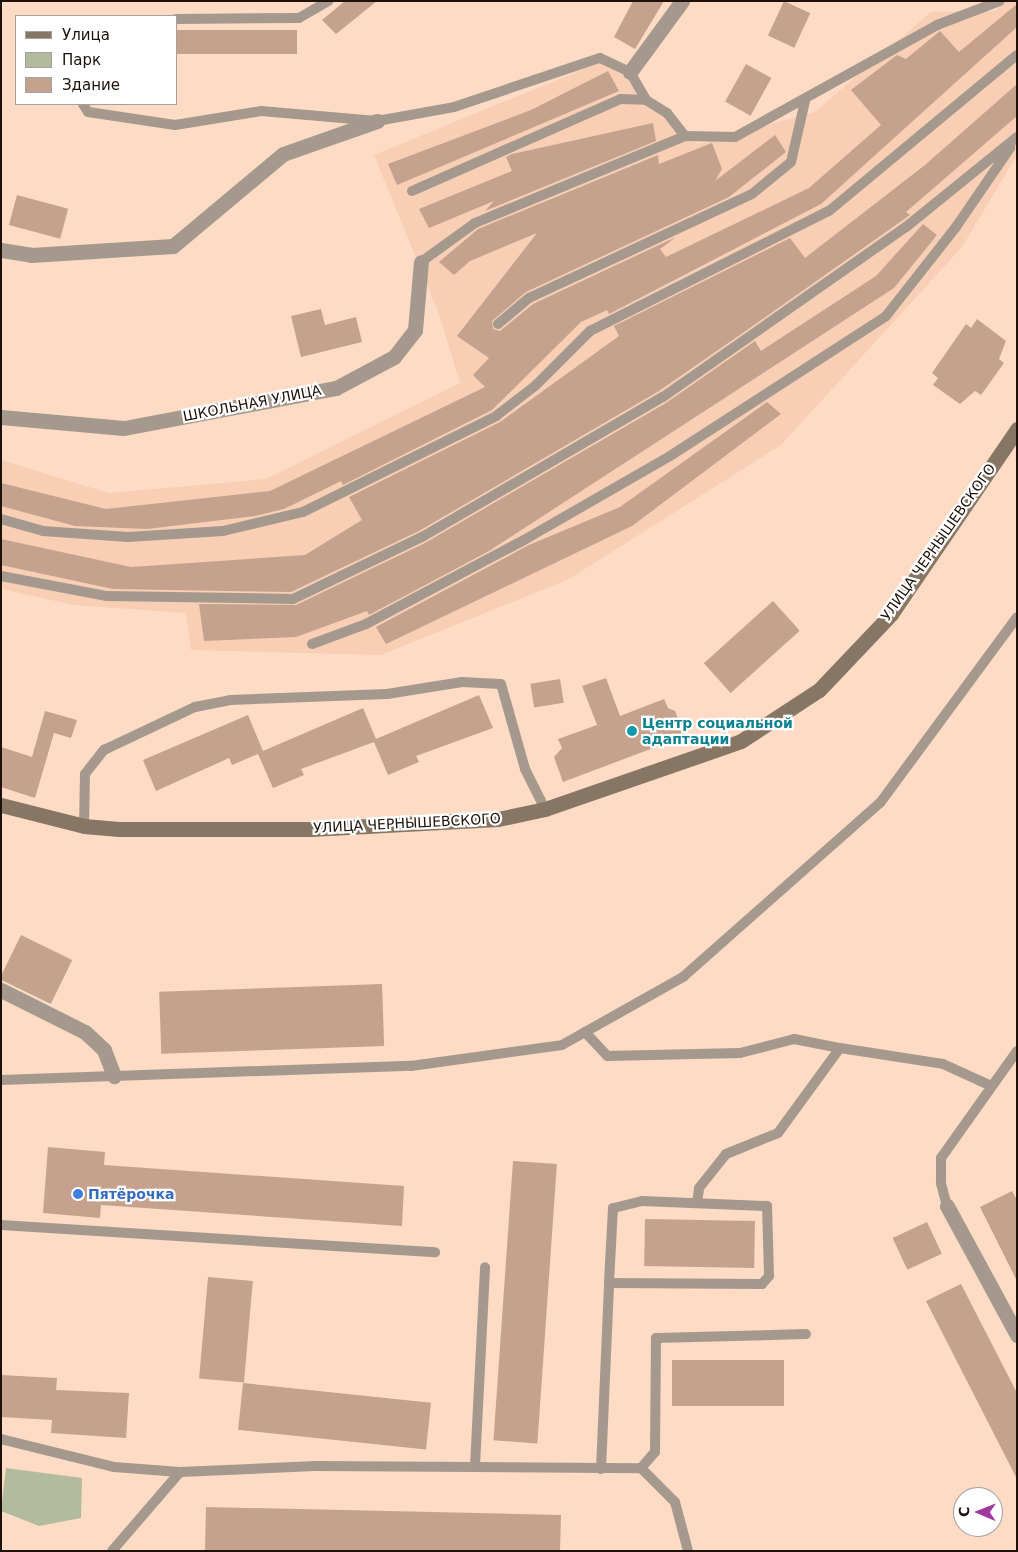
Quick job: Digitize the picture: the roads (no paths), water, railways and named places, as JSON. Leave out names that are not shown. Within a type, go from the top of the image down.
[{"type":"main road","name":"УЛИЦА ЧЕРНЫШЕВСКОГО","points":[[1,805],[84,826],[311,829],[498,819],[545,809],[741,741],[819,690],[890,614],[1017,429]]},
{"type":"street","points":[[630,72],[682,1]]},
{"type":"street","points":[[1,250],[31,255],[173,246],[283,154],[377,121]]},
{"type":"street","name":"ШКОЛЬНАЯ УЛИЦА","points":[[1,418],[124,428],[336,388],[394,357],[415,330],[421,262]]},
{"type":"street","points":[[1,990],[86,1032],[104,1050],[114,1076]]},
{"type":"street","points":[[947,1206],[1017,1336]]},
{"type":"lane","points":[[178,19],[299,18],[328,1]]},
{"type":"lane","points":[[421,262],[475,223],[685,136],[735,137],[805,101],[937,25],[1000,1]]},
{"type":"lane","points":[[1,519],[43,531],[128,537],[223,532],[302,512],[496,416],[535,386],[590,330],[829,211],[1017,55]]},
{"type":"lane","points":[[84,105],[88,112],[175,125],[261,111],[377,121],[454,107],[600,58],[630,72],[646,100],[667,113],[685,136]]},
{"type":"lane","points":[[412,191],[621,99],[646,100]]},
{"type":"lane","points":[[498,324],[530,298],[752,194],[791,162],[805,101]]},
{"type":"lane","points":[[1,576],[107,596],[293,599],[422,537],[663,396],[906,227],[1016,138]]},
{"type":"lane","points":[[312,644],[366,624],[524,540],[670,456],[886,316],[956,227],[1016,138]]},
{"type":"lane","points":[[1,1080],[411,1066],[562,1045],[683,977],[880,804],[1017,617]]},
{"type":"lane","points":[[84,826],[85,774],[104,750],[195,707],[230,700],[387,694],[462,682],[501,684],[525,768],[545,809]]},
{"type":"lane","points":[[585,1032],[607,1056],[740,1053],[794,1039],[943,1064],[989,1085]]},
{"type":"lane","points":[[697,1203],[699,1188],[726,1154],[778,1133],[840,1048]]},
{"type":"lane","points":[[947,1206],[940,1183],[941,1158],[989,1085],[1017,1051]]},
{"type":"lane","points":[[600,1469],[612,1208],[642,1201],[767,1206],[769,1276],[762,1284],[609,1283]]},
{"type":"lane","points":[[1,1225],[435,1252]]},
{"type":"lane","points":[[475,1466],[485,1266]]},
{"type":"lane","points":[[641,1468],[655,1452],[656,1338],[806,1334]]},
{"type":"lane","points":[[1,1439],[114,1467],[180,1472],[315,1466],[641,1468],[676,1502],[688,1551]]},
{"type":"lane","points":[[112,1551],[180,1472]]},
{"type":"place","name":"Центр социальной адаптации","points":[[632,731]]},
{"type":"place","name":"Пятёрочка","points":[[78,1194]]}]
